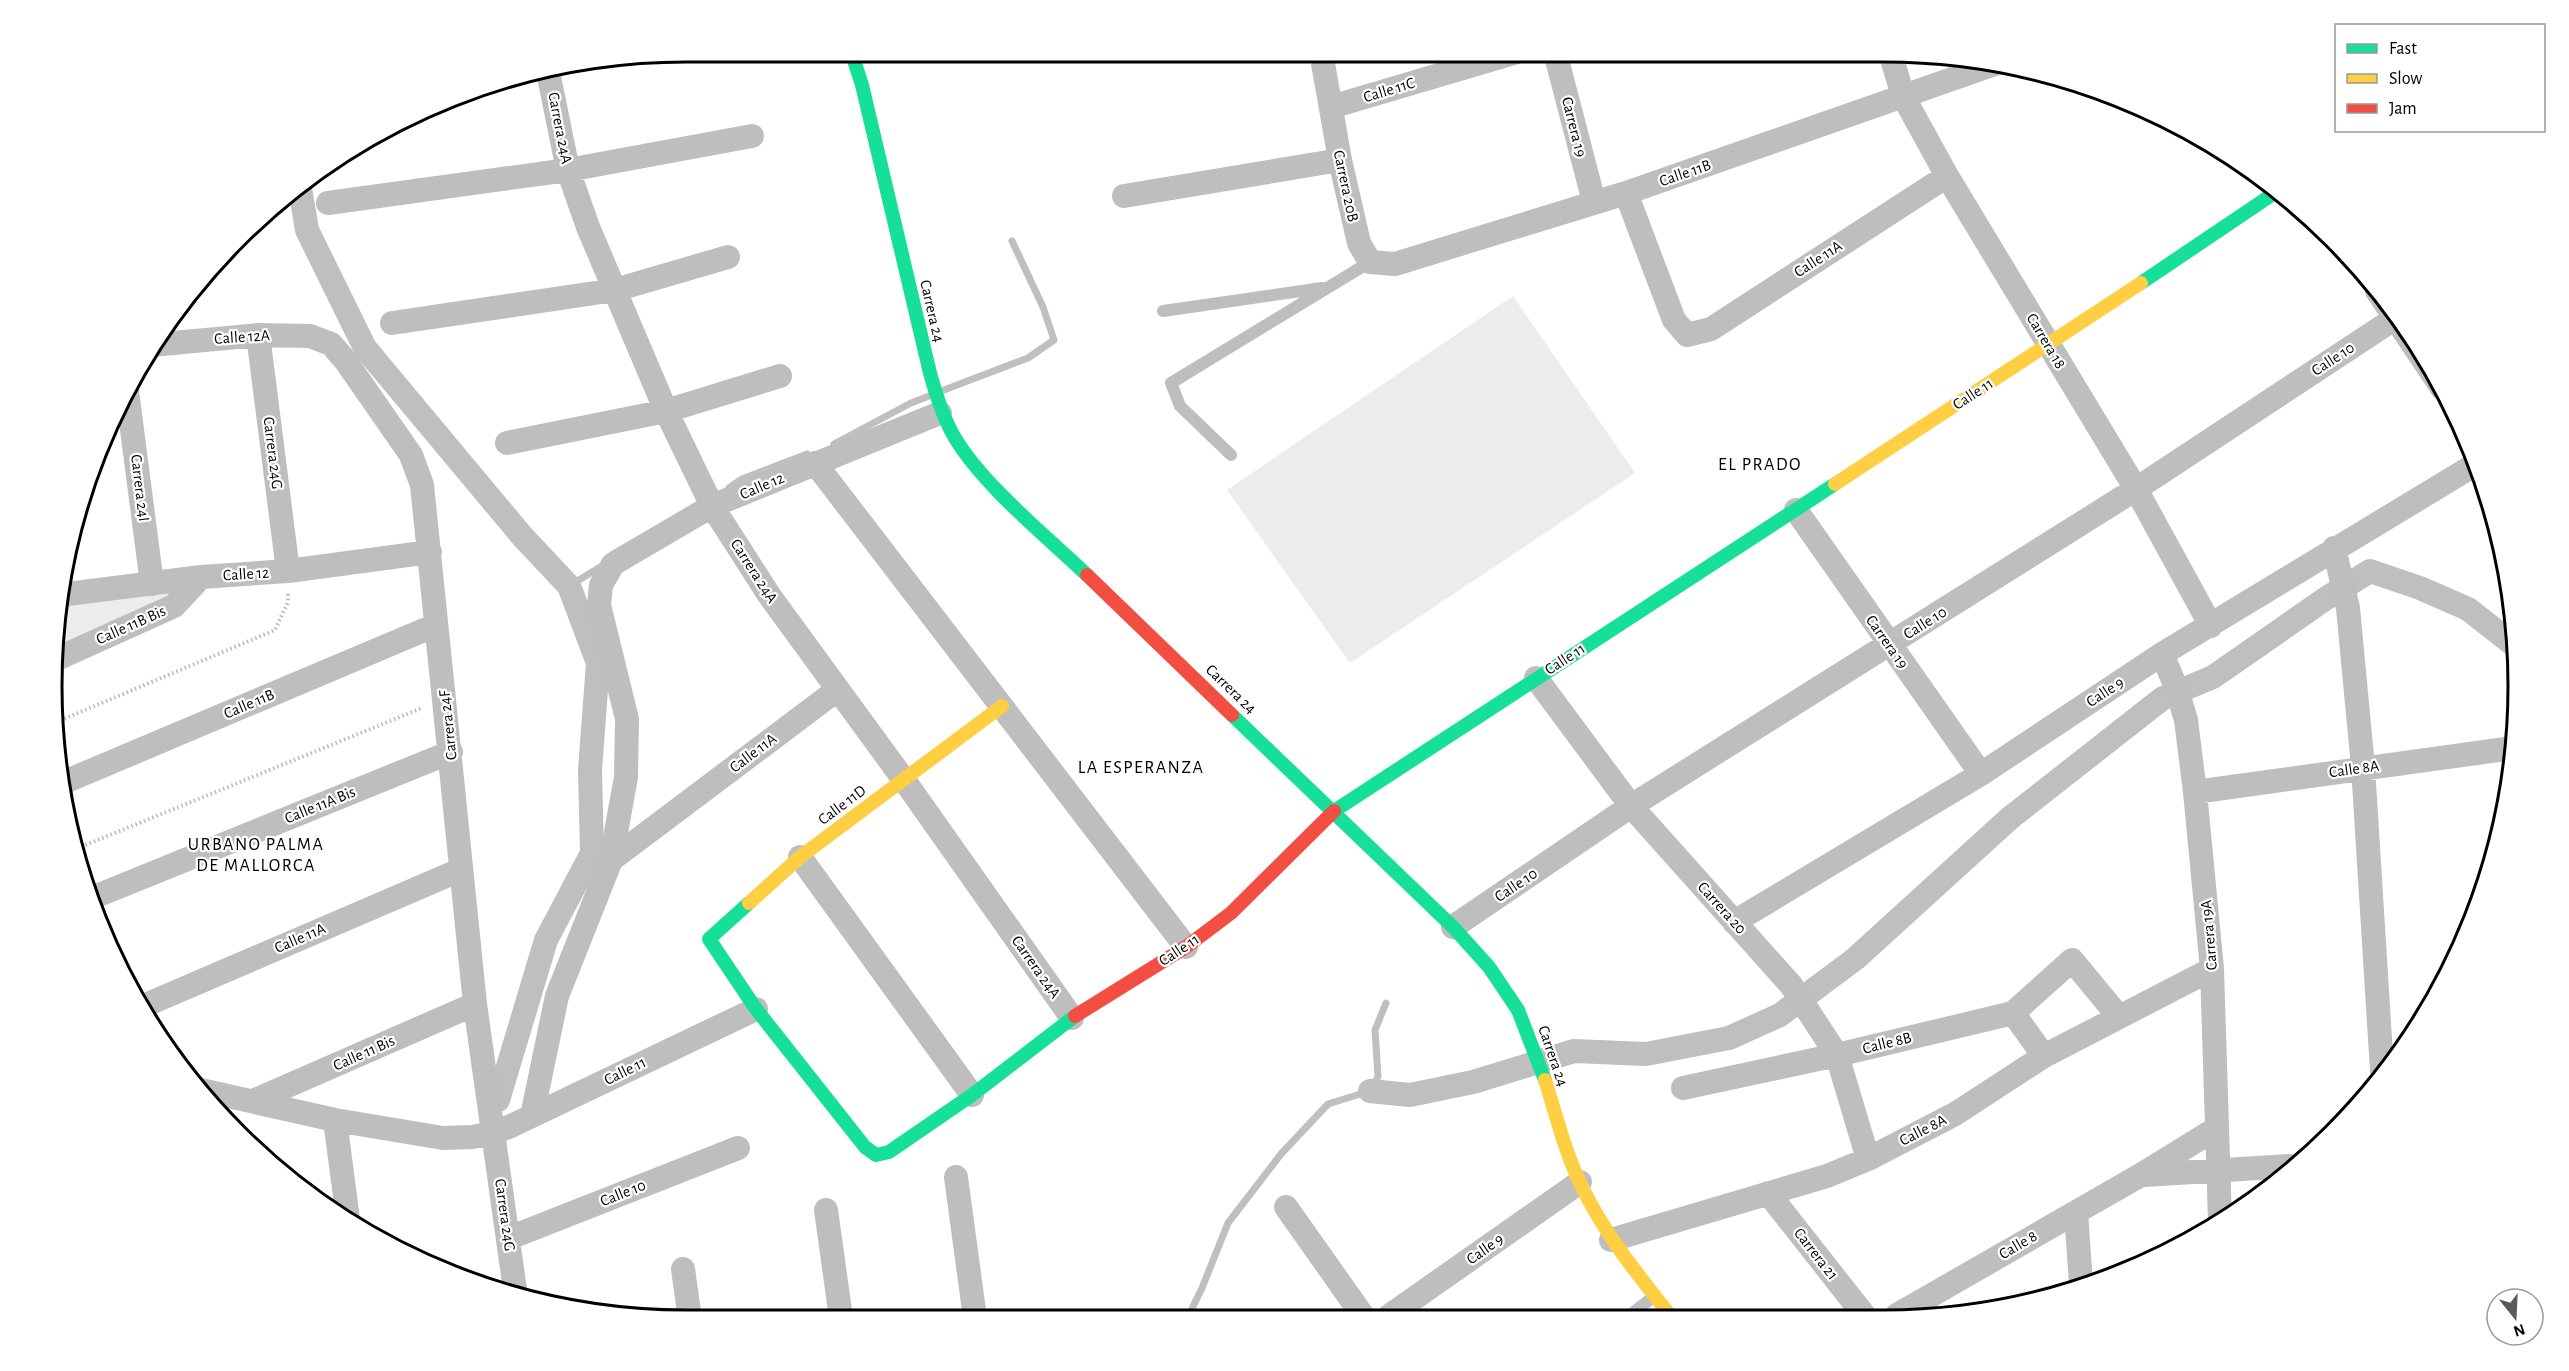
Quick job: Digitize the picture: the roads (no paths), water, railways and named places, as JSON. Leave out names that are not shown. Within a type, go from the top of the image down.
[{"type":"street","name":"Carrera 24","points":[[855,62],[862,85],[938,407],[951,433],[981,472],[1453,927],[1505,987],[1528,1031],[1580,1182],[1611,1240],[1665,1310]]},
{"type":"street","name":"Carrera 20B","points":[[1323,62],[1340,160],[1359,243],[1370,262]]},
{"type":"street","name":"Calle 11C","points":[[1331,107],[1483,62]]},
{"type":"street","name":"Carrera 19","points":[[1558,62],[1594,202]]},
{"type":"street","name":"Carrera 18","points":[[1893,62],[1903,96],[1947,176],[2136,489],[2211,626]]},
{"type":"street","name":"Calle 11B","points":[[1370,262],[1395,264],[1626,193],[1980,69]]},
{"type":"street","name":"Carrera 24A","points":[[549,77],[568,170],[588,227],[666,411],[712,506],[769,595],[904,780],[1072,1018]]},
{"type":"street","points":[[328,203],[568,170],[752,136]]},
{"type":"street","points":[[1124,196],[1340,160]]},
{"type":"street","name":"Calle 11A","points":[[1626,193],[1674,320],[1687,335],[1711,329],[1947,176]]},
{"type":"street","name":"Calle 11","points":[[493,1134],[756,1009],[865,1147],[876,1155],[889,1152],[972,1095],[1072,1018],[1186,947],[1231,913],[1334,811],[2048,345],[2270,196]]},
{"type":"street","points":[[392,323],[615,290],[728,257]]},
{"type":"street","name":"Calle 10","points":[[1453,927],[1631,806],[2136,489],[2390,321]]},
{"type":"street","name":"Calle 12A","points":[[164,344],[258,335],[310,336],[331,344]]},
{"type":"street","name":"Carrera 24G","points":[[258,335],[288,571]]},
{"type":"street","name":"Carrera 24F","points":[[331,344],[345,360],[411,455],[423,484],[436,625],[446,699],[460,870],[493,1134]]},
{"type":"street","points":[[507,444],[666,411],[780,376]]},
{"type":"street","name":"Carrera 24I","points":[[129,405],[152,584]]},
{"type":"street","name":"Calle 12","points":[[611,860],[626,777],[627,718],[600,605],[601,585],[613,564],[712,506],[815,463],[938,407]]},
{"type":"street","points":[[815,463],[1186,947]]},
{"type":"street","name":"Calle 9","points":[[1734,922],[1981,774],[2162,654],[2468,469]]},
{"type":"street","name":"Carrera 19","points":[[1796,510],[1889,646],[1981,774]]},
{"type":"street","points":[[2334,548],[2342,574],[2348,608],[2362,767],[2381,1062]]},
{"type":"street","name":"Calle 12","points":[[69,594],[201,577],[288,571],[430,552]]},
{"type":"street","name":"Calle 11B Bis","points":[[63,656],[174,606],[201,577]]},
{"type":"street","name":"Calle 11B","points":[[69,780],[436,625]]},
{"type":"street","name":"Carrera 19A","points":[[2162,654],[2176,687],[2186,720],[2194,792],[2212,969],[2220,1210]]},
{"type":"street","name":"Carrera 20","points":[[1536,678],[1631,806],[1791,985],[1837,1055],[1868,1159]]},
{"type":"street","name":"Calle 11A","points":[[611,860],[837,690]]},
{"type":"street","name":"Calle 11D","points":[[756,1009],[709,939],[800,857],[1002,706]]},
{"type":"street","name":"Calle 8A","points":[[2194,792],[2504,749]]},
{"type":"street","name":"Calle 11A Bis","points":[[98,895],[451,752]]},
{"type":"street","points":[[800,857],[972,1095]]},
{"type":"street","points":[[532,1116],[557,996],[611,860]]},
{"type":"street","name":"Calle 11A","points":[[149,1004],[460,870]]},
{"type":"street","name":"Calle 8B","points":[[1683,1088],[1837,1055],[2013,1013],[2072,960],[2119,1017]]},
{"type":"street","name":"Calle 8A","points":[[1611,1240],[1827,1176],[1868,1159],[1955,1114],[2044,1056],[2212,969]]},
{"type":"street","name":"Calle 11 Bis","points":[[253,1101],[475,1004]]},
{"type":"street","points":[[2013,1013],[2044,1056]]},
{"type":"street","points":[[217,1098],[253,1101],[335,1120],[443,1138],[493,1134]]},
{"type":"street","points":[[335,1120],[347,1209]]},
{"type":"street","name":"Calle 8","points":[[1908,1309],[2139,1176],[2217,1128]]},
{"type":"street","name":"Carrera 24G","points":[[493,1134],[515,1285]]},
{"type":"street","name":"Calle 10","points":[[509,1238],[738,1148]]},
{"type":"street","name":"Calle 8","points":[[2139,1176],[2281,1167]]},
{"type":"street","points":[[956,1177],[974,1310]]},
{"type":"street","name":"Calle 9","points":[[1398,1310],[1580,1182]]},
{"type":"street","name":"Carrera 21","points":[[1768,1193],[1860,1310]]},
{"type":"street","points":[[1286,1207],[1360,1310]]},
{"type":"street","points":[[826,1210],[840,1310]]},
{"type":"street","points":[[2076,1212],[2081,1277]]},
{"type":"street","points":[[683,1269],[689,1310]]},
{"type":"lane","points":[[1231,455],[1180,406],[1171,383],[1370,262]]},
{"type":"lane","points":[[1163,311],[1329,287]]},
{"type":"lane","points":[[1636,1310],[1654,1296]]},
{"type":"waterway","points":[[301,194],[307,230],[365,348],[522,536],[569,586],[598,663],[590,770],[592,853],[546,940],[498,1100]]},
{"type":"waterway","points":[[944,390],[1028,358],[1054,340],[1043,307],[1012,241]]},
{"type":"waterway","points":[[834,444],[911,403],[929,396]]},
{"type":"waterway","points":[[729,488],[742,479],[807,454]]},
{"type":"waterway","points":[[569,586],[602,566]]},
{"type":"waterway","points":[[1370,1091],[1410,1095],[1473,1082],[1574,1051],[1646,1054],[1729,1038],[1780,1015],[1855,959],[2010,818],[2163,698],[2213,677],[2325,599],[2370,571],[2420,588],[2468,609],[2505,638]]},
{"type":"waterway","points":[[1191,1310],[1228,1223],[1281,1154],[1328,1104],[1370,1091],[1378,1077],[1375,1030],[1386,1003]]},
{"type":"district","name":"EL PRADO","points":[[1760,465]]},
{"type":"district","name":"LA ESPERANZA","points":[[1141,768]]},
{"type":"district","name":"URBANO PALMA DE MALLORCA","points":[[256,855]]}]
